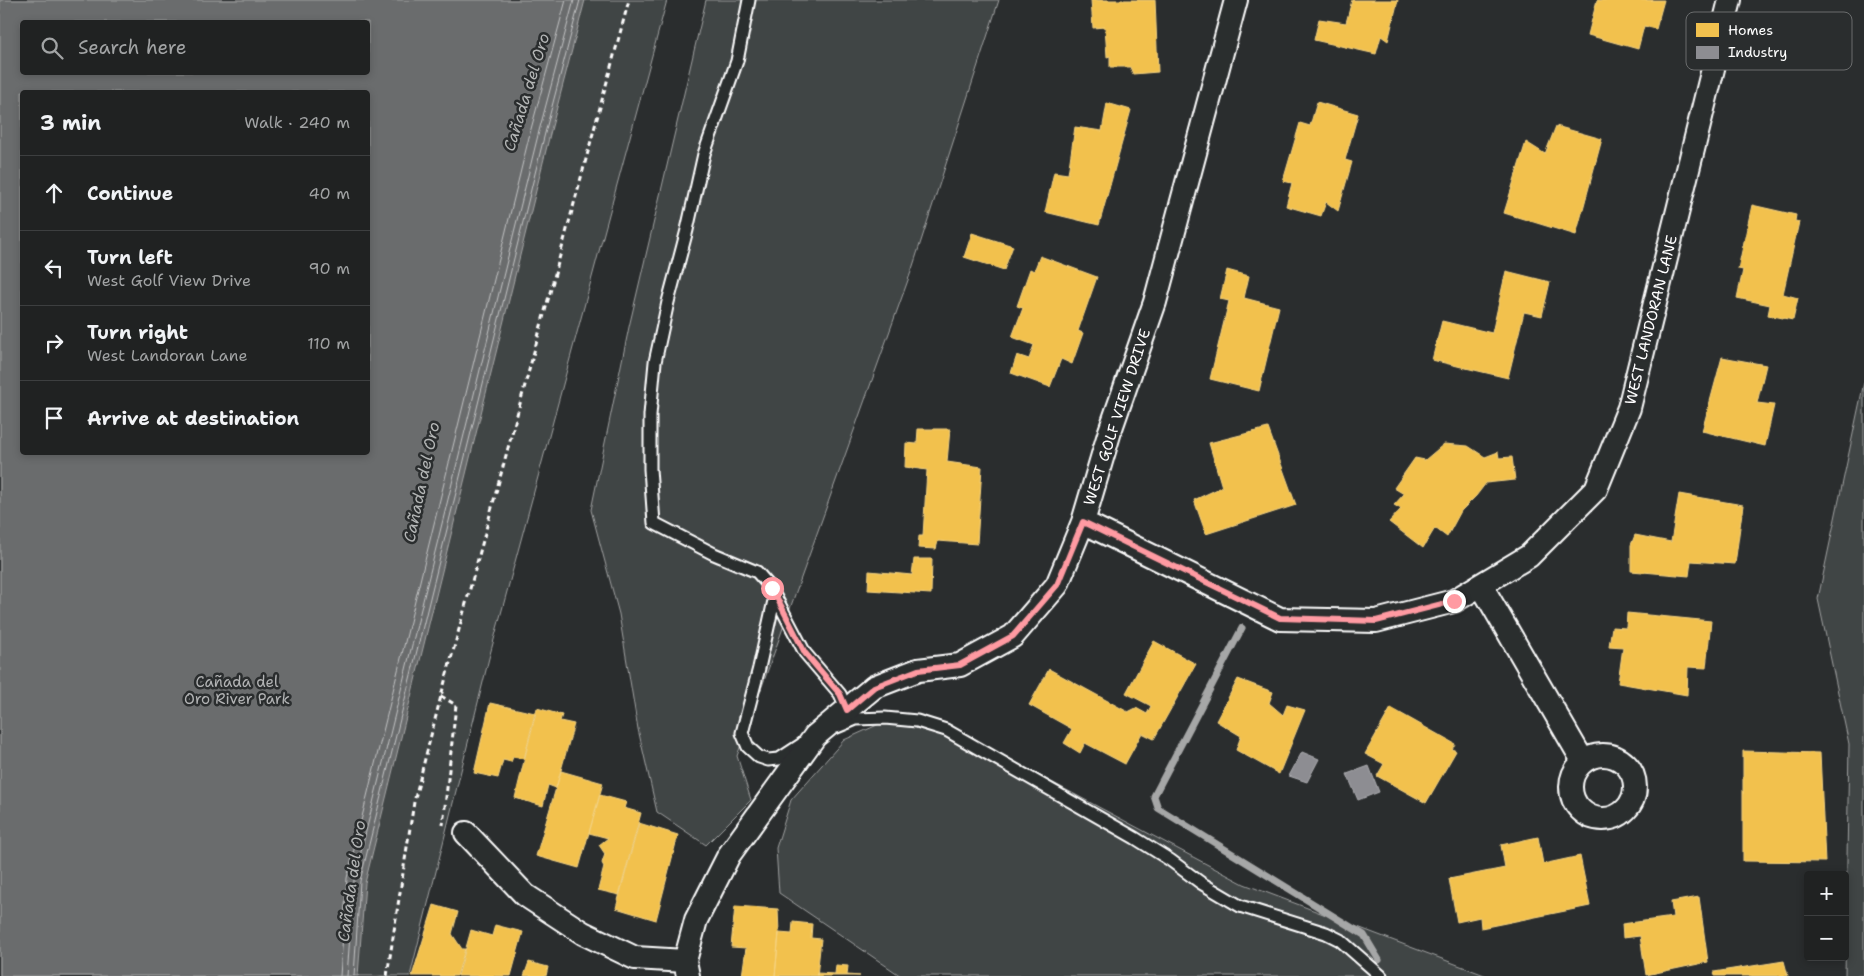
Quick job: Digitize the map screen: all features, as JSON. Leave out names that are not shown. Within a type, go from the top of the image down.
[{"type":"street","name":"WEST GOLF VIEW DRIVE","points":[[687,968],[696,920],[729,855],[815,736],[851,714],[874,687],[918,670],[960,665],[1013,636],[1057,585],[1083,522],[1110,431],[1155,302],[1236,0]]},
{"type":"street","name":"WEST LANDORAN LANE","points":[[1083,522],[1280,618],[1376,621],[1454,601],[1529,556],[1596,489],[1629,408],[1713,70]]},
{"type":"street","points":[[1481,585],[1583,761]]},
{"type":"street","points":[[466,833],[524,895],[583,933],[635,958],[687,968]]},
{"type":"lane","points":[[749,0],[737,61],[704,154],[657,354],[650,415],[650,469],[654,523],[714,554],[758,572],[772,588],[805,653],[840,694],[851,714],[917,721],[946,730],[1135,838],[1170,860],[1201,884],[1240,906],[1326,933],[1340,940],[1381,976]]},
{"type":"lane","points":[[775,596],[742,733],[748,747],[759,757],[768,760],[779,759],[815,736]]},
{"type":"path","points":[[387,976],[414,802],[629,0]]},
{"type":"path","points":[[441,696],[456,705],[443,825],[466,833]]},
{"type":"green space","name":"Cañada del Oro River Park","points":[[0,0],[667,0],[489,658],[410,976],[0,976]]},
{"type":"green space","points":[[706,0],[999,0],[912,269],[737,756],[751,800],[706,845],[657,812],[638,729],[619,614],[591,510],[629,327]]},
{"type":"green space","points":[[1864,382],[1864,976],[1845,976],[1845,961],[1849,961],[1849,871],[1847,871],[1849,744],[1818,599]]},
{"type":"green space","points":[[895,717],[972,740],[1244,884],[1487,976],[901,976],[779,893],[776,848],[791,800],[844,740]]},
{"type":"water","name":"Cañada del Oro River Park","points":[[0,0],[585,0],[550,134],[365,883],[358,976],[0,976]]},
{"type":"building: Homes","points":[[1091,0],[1155,0],[1158,72],[1133,74],[1130,67],[1110,67],[1110,56],[1107,57],[1105,27],[1093,28]]},
{"type":"building: Homes","points":[[1352,0],[1398,0],[1388,41],[1381,36],[1376,54],[1314,40],[1319,19],[1346,23]]},
{"type":"building: Homes","points":[[1597,0],[1664,0],[1656,29],[1644,26],[1638,49],[1588,35]]},
{"type":"building: Homes","points":[[1317,102],[1358,114],[1345,160],[1352,162],[1338,211],[1326,202],[1321,216],[1286,206],[1292,183],[1283,181],[1300,123],[1310,126]]},
{"type":"building: Homes","points":[[1107,103],[1131,110],[1099,225],[1045,212],[1054,172],[1068,174],[1075,127],[1102,131]]},
{"type":"building: Homes","points":[[1556,126],[1602,139],[1576,235],[1504,213],[1526,142],[1545,154]]},
{"type":"building: Homes","points":[[1752,205],[1796,215],[1795,221],[1799,222],[1783,294],[1798,298],[1793,320],[1768,315],[1770,305],[1737,298],[1743,270],[1738,269]]},
{"type":"building: Homes","points":[[972,233],[1013,246],[1004,270],[964,257]]},
{"type":"building: Homes","points":[[1040,256],[1097,277],[1078,331],[1083,333],[1072,364],[1061,359],[1050,387],[1011,373],[1017,355],[1029,359],[1034,345],[1012,337],[1023,308],[1017,306],[1030,269],[1034,271]]},
{"type":"building: Homes","points":[[1227,270],[1249,276],[1244,298],[1279,307],[1259,391],[1210,379],[1229,301],[1220,299]]},
{"type":"building: Homes","points":[[1506,271],[1550,282],[1542,316],[1524,312],[1508,378],[1432,360],[1442,321],[1492,333]]},
{"type":"building: Homes","points":[[1722,357],[1766,365],[1757,403],[1774,405],[1765,446],[1702,431]]},
{"type":"building: Homes","points":[[1268,428],[1296,505],[1206,534],[1194,500],[1222,487],[1209,443]]},
{"type":"building: Homes","points":[[918,429],[950,429],[947,462],[982,467],[977,544],[938,541],[936,549],[918,548],[919,536],[923,536],[927,470],[905,467],[906,443],[917,444]]},
{"type":"building: Homes","points":[[1444,444],[1468,446],[1485,457],[1498,452],[1499,458],[1512,457],[1515,480],[1486,483],[1461,511],[1447,537],[1435,528],[1423,548],[1389,522],[1401,509],[1394,505],[1404,494],[1394,488],[1415,458],[1425,460]]},
{"type":"building: Homes","points":[[1679,494],[1743,505],[1735,564],[1691,561],[1689,576],[1631,571],[1631,545],[1635,535],[1671,542]]},
{"type":"building: Homes","points":[[914,559],[932,559],[931,594],[868,590],[869,571],[912,575]]},
{"type":"building: Homes","points":[[1627,613],[1711,621],[1706,668],[1688,667],[1687,695],[1618,683],[1623,647],[1609,646],[1612,627],[1626,628]]},
{"type":"building: Homes","points":[[1154,641],[1196,664],[1154,739],[1142,733],[1125,764],[1085,743],[1080,753],[1064,743],[1072,729],[1029,705],[1049,669],[1128,712],[1136,708],[1147,714],[1151,706],[1126,693]]},
{"type":"building: Homes","points":[[1238,679],[1273,692],[1269,703],[1283,715],[1287,705],[1305,710],[1279,774],[1236,750],[1241,736],[1216,721]]},
{"type":"building: Homes","points":[[490,703],[535,713],[524,759],[513,757],[511,762],[503,760],[498,778],[474,773]]},
{"type":"building: Homes","points":[[537,708],[562,715],[560,721],[574,724],[556,788],[548,785],[543,806],[515,798]]},
{"type":"building: Homes","points":[[1391,708],[1455,744],[1452,749],[1456,751],[1426,803],[1377,776],[1384,764],[1365,754]]},
{"type":"building: Homes","points":[[1743,751],[1820,753],[1825,862],[1743,861]]},
{"type":"building: Homes","points":[[561,771],[603,783],[579,868],[536,856]]},
{"type":"building: Homes","points":[[600,795],[626,802],[624,808],[641,813],[619,895],[598,890],[605,854],[599,845],[608,838],[589,833]]},
{"type":"building: Homes","points":[[639,823],[678,835],[656,920],[616,908]]},
{"type":"building: Homes","points":[[1538,837],[1543,864],[1580,856],[1590,906],[1481,928],[1480,917],[1457,922],[1449,879],[1505,868],[1501,845]]},
{"type":"building: Homes","points":[[1699,897],[1708,962],[1646,975],[1640,936],[1623,938],[1622,924],[1673,917],[1671,902]]},
{"type":"building: Homes","points":[[434,905],[458,912],[452,934],[462,949],[465,949],[457,976],[412,976]]},
{"type":"building: Homes","points":[[735,906],[778,909],[779,933],[775,976],[742,976],[746,948],[731,947]]},
{"type":"building: Homes","points":[[793,922],[812,924],[811,938],[821,939],[817,976],[775,976],[779,933],[792,934]]},
{"type":"building: Homes","points":[[495,925],[523,932],[511,976],[458,976],[471,930],[492,936]]},
{"type":"building: Homes","points":[[1784,961],[1788,976],[1715,976],[1714,972]]},
{"type":"building: Homes","points":[[529,962],[548,967],[546,976],[524,976]]},
{"type":"building: Homes","points":[[836,965],[848,966],[847,975],[860,976],[817,976],[817,973],[835,974]]},
{"type":"building: Industry","points":[[1302,752],[1319,759],[1307,782],[1289,776]]},
{"type":"building: Industry","points":[[1369,766],[1379,792],[1358,800],[1347,774]]},
{"type":"waterway","points":[[1242,628],[1154,796],[1158,808],[1364,935],[1379,960]]},
{"type":"route","points":[[772,588],[805,653],[840,694],[847,710],[874,687],[918,670],[960,665],[1013,636],[1057,585],[1083,522],[1280,618],[1376,621],[1454,601]]},
{"type":"water label","name":"Cañada del Oro","points":[[526,92]]},
{"type":"water label","name":"Cañada del Oro","points":[[421,482]]},
{"type":"water label","name":"Cañada del Oro","points":[[351,881]]}]
